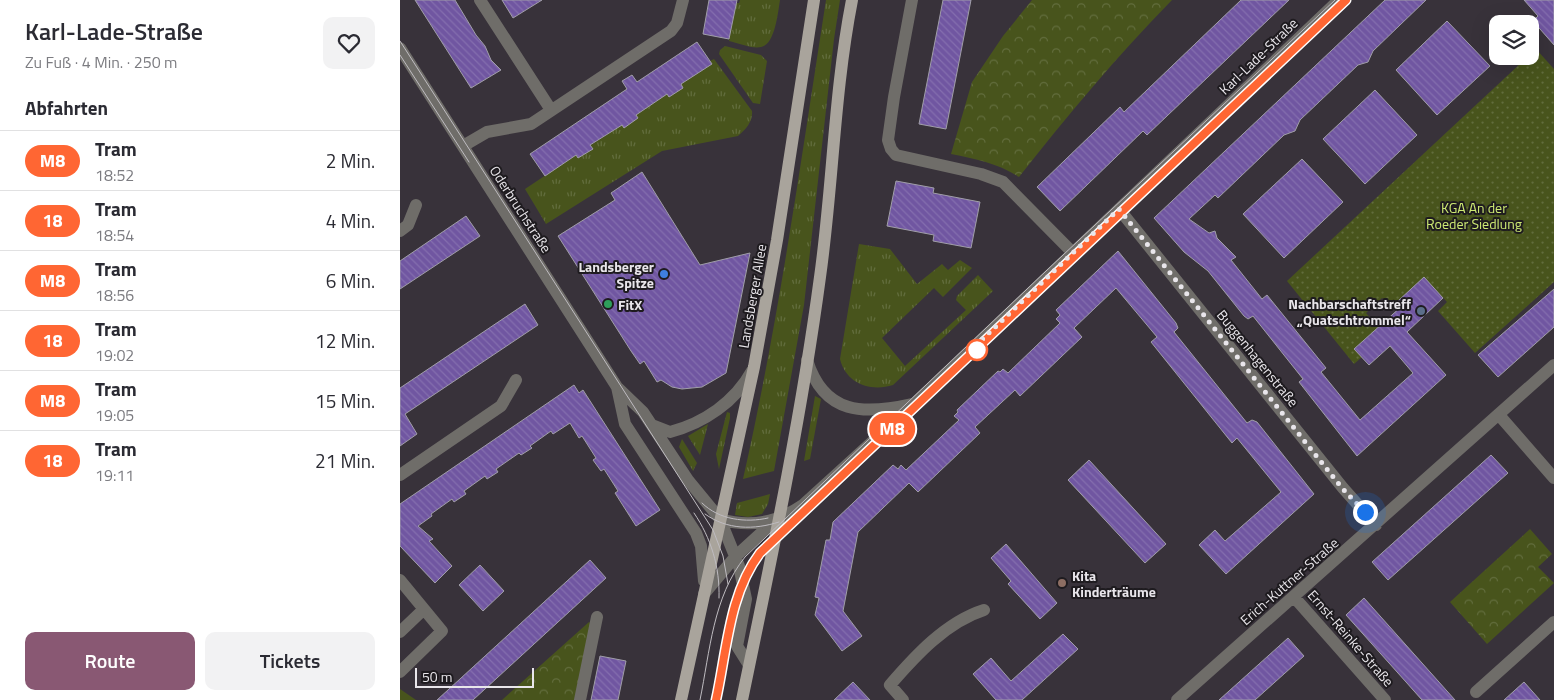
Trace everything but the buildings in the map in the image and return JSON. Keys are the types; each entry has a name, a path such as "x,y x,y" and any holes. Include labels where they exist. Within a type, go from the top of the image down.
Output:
{"main road":[{"name":"Landsberger Allee","path":"681,700 754,367 777,240 814,0"},
{"path":"742,700 779,518 807,360 820,276 842,52 852,0"}],"street":[{"path":"480,0 551,110"},
{"path":"463,146 487,132 531,124 671,31 677,22 683,0"},
{"path":"912,0 894,97 888,140 891,149 896,155 981,174 1002,182 1073,253"},
{"name":"Karl-Lade-Straße","path":"779,518 803,505 915,404 1339,0"},
{"name":"Oderbruchstraße","path":"400,48 617,387 643,412 688,480 720,519 735,556 746,600 737,646 749,665"},
{"path":"400,230 408,225 416,205"},
{"name":"Buggenhagenstraße","path":"1119,209 1342,488 1376,525"},
{"path":"807,360 813,380 826,395 847,407 877,412 915,404"},
{"name":"Erich-Kuttner-Straße","path":"1177,700 1554,365"},
{"path":"652,425 670,432 692,425 726,404 744,385 754,367"},
{"path":"400,476 501,406 516,380"},
{"name":"Oderbruchstraße","path":"617,387 626,424 696,533 701,546 704,565 704,594"},
{"path":"1499,415 1554,478"},
{"path":"720,519 752,524 779,518"},
{"name":"Landsberger Allee","path":"704,594 735,556 760,532 779,518"},
{"path":"400,672 442,632 401,582"},
{"name":"Ernst-Reinke-Straße","path":"1294,597 1385,700"},
{"path":"400,632 423,610"},
{"path":"903,700 890,685 900,673 951,625 984,610"},
{"path":"580,700 597,617"},
{"path":"1476,692 1554,622"}],"green space":[{"path":"740,0 780,0 773,34 766,45 753,47 729,41 736,3 739,3"},
{"path":"826,0 840,0 804,305 774,471 743,479 768,360"},
{"path":"1032,0 1172,0 1093,87 1019,177 994,165 951,154 972,82 1003,36"},
{"path":"725,46 761,55 767,61 760,104 753,103 719,54 720,50"},
{"name":"KGA An der Roeder Siedlung","path":"1539,52 1554,69 1554,282 1475,353 1438,311 1447,302 1424,277 1393,305 1382,298 1366,313 1378,327 1354,349 1362,357 1354,364 1287,281 1519,65 1539,65"},
{"path":"714,59 752,111 750,122 744,131 738,136 662,151 546,224 525,189 576,155 578,158 592,149 591,145 622,125 624,127 638,118 636,115 667,94 669,97 683,88 681,84 712,64 710,61"},
{"path":"859,244 890,249 917,284 942,264 948,270 960,260 972,268 943,297 934,288 882,338 905,366 966,310 956,300 957,296 978,275 993,291 893,385 885,387 868,386 854,380 843,368 840,359"},
{"path":"815,396 821,399 810,459 804,461"},
{"path":"727,412 730,413 730,418 719,469 716,454"},
{"path":"708,424 700,455 688,436"},
{"path":"682,439 697,463 693,471 679,447"},
{"path":"770,494 768,504 762,514 748,517 735,515 737,503"},
{"path":"1530,529 1552,554 1538,567 1554,583 1487,644 1450,602"},
{"path":"589,622 593,625 577,700 502,700"},
{"path":"400,689 416,700 400,700"}],"tram line":[{"path":"700,700 719,607 734,573 745,557 1335,0"},
{"path":"1331,15 1346,0"},
{"name":"M8","path":"716,700 737,597 746,574 760,553 1346,0"},
{"path":"815,499 917,406 1318,27"},
{"path":"400,41 713,530 723,556 728,584"},
{"path":"400,55 469,162"},
{"path":"702,503 716,513 733,519 751,520 768,518"},
{"path":"694,513 705,532 713,553 718,575 719,598"},
{"path":"705,514 731,526 750,527 779,522"},
{"path":"716,700 728,635 739,594 759,556 774,539"}],"place":[{"name":"Landsberger Spitze","path":"664,274"},
{"name":"FitX","path":"608,304"},
{"name":"Nachbarschaftstreff „Quatschtrommel“","path":"1421,311"},
{"name":"Kita Kinderträume","path":"1062,583"}],"route":[{"path":"977,350 969,352 1119,209 1342,488 1365,512"}]}
